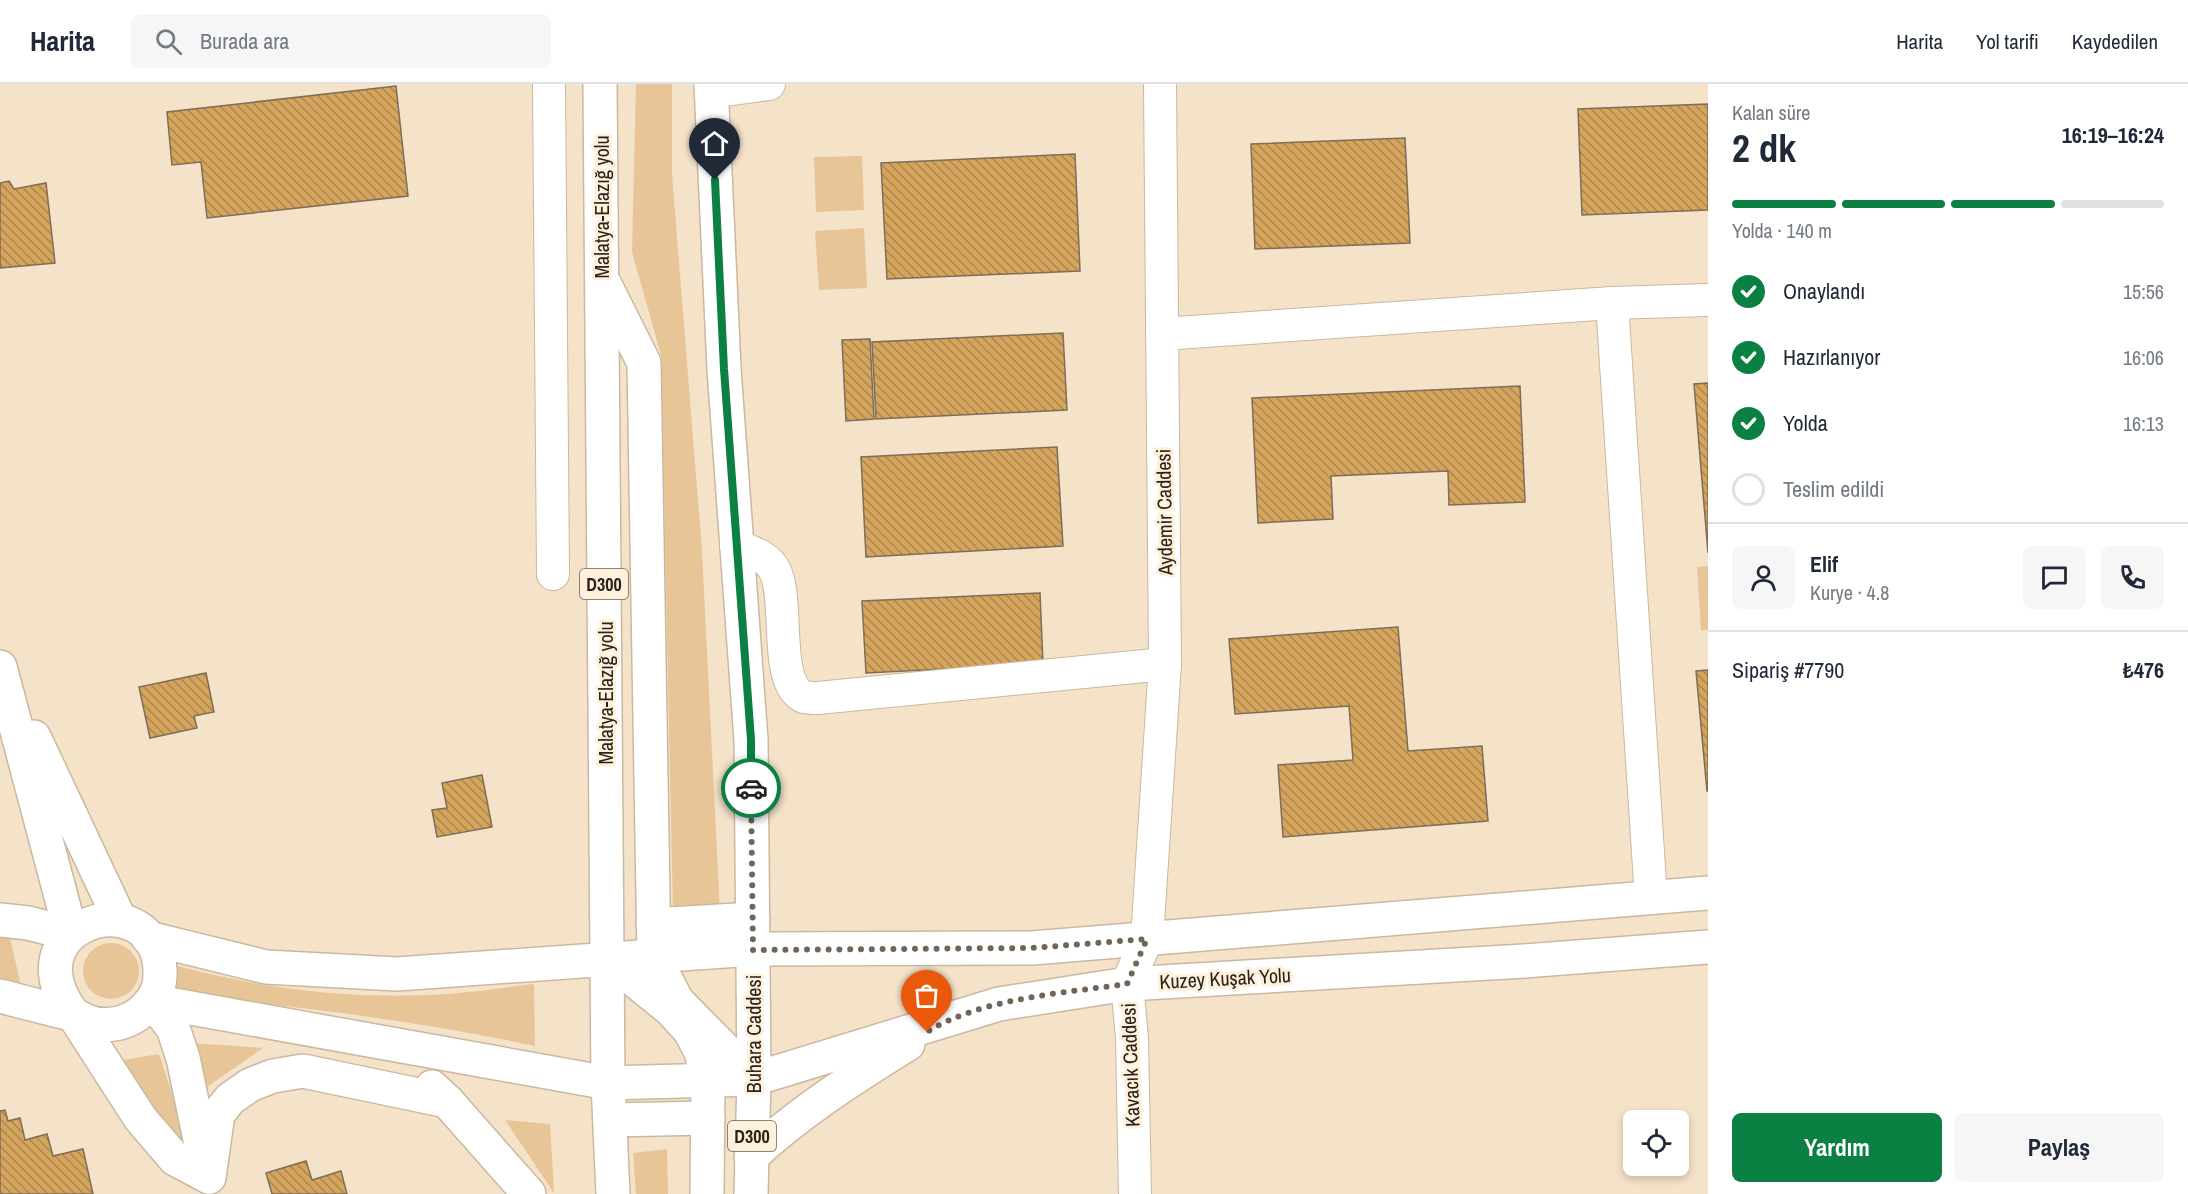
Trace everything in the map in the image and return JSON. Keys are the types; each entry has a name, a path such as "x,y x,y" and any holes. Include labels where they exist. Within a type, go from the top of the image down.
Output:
{"main road":[{"name":"Malatya-Elazığ yolu","path":"600,84 608,1083 613,1194"},
{"name":"Buhara Caddesi","path":"711,88 724,369 751,740 754,1079 751,1194"},
{"path":"602,278 644,363 653,941 677,1002 754,1079"},
{"path":"0,666 120,920"},
{"path":"0,666 70,934"},
{"path":"148,938 266,967 397,974 608,959 653,941 753,934 1032,948 1708,893"},
{"path":"0,996 73,1014 90,1022 108,1025 128,1021 140,1014 152,1001 161,969 157,952 148,938 136,927 120,920 102,919 85,924 70,934 60,948 55,966 56,983 62,1000 73,1014 140,1118 175,1159 212,1186"},
{"path":"0,920 28,923 70,934"},
{"name":"Kuzey Kuşak Yolu","path":"152,1001 608,1083 754,1079 999,1004 1127,984 1524,961 1708,947"},
{"path":"608,959 671,1010 690,1031 701,1052 708,1080 707,1194"},
{"path":"152,1001 173,1028 183,1058 212,1186"},
{"path":"751,1157 776,1134 825,1099 946,1020"},
{"path":"384,1044 447,1101 529,1194"},
{"path":"212,1186 218,1114 230,1099 250,1085 273,1076 303,1071 447,1101"},
{"path":"610,1120 708,1119"}],"street":[{"path":"549,84 553,574"},
{"path":"711,88 769,84"},
{"name":"Aydemir Caddesi","path":"1147,939 1166,663 1160,84"},
{"path":"1162,334 1612,303 1708,300"},
{"path":"1612,303 1651,898"},
{"path":"736,546 765,558 774,567 779,586 784,655 789,678 796,690 804,697 818,698 1166,663"},
{"name":"Kavacık Caddesi","path":"1135,1194 1132,1038 1127,984 1147,939"}],"shaded area":[{"path":"636,84 672,84 672,174 702,551 720,913 673,912 661,355 632,252"},
{"path":"862,156 864,210 816,212 814,157"},
{"path":"864,228 867,288 819,290 815,231"},
{"path":"1708,566 1708,630 1701,630 1697,567"},
{"path":"0,933 9,933 21,986 0,981"},
{"path":"106,943 116,943 131,951 137,960 139,971 137,982 131,991 116,999 106,999 95,994 88,987 83,976 83,966 88,955 95,948"},
{"path":"156,960 257,984 326,993 395,996 442,994 534,984 535,1046 443,1028 351,1014 166,994"},
{"path":"192,1043 263,1048 204,1089"},
{"path":"159,1054 188,1143 180,1146 123,1060"},
{"path":"505,1120 550,1124 554,1193"},
{"path":"667,1149 668,1194 636,1194 633,1153"}],"building":[{"path":"396,86 408,196 207,218 201,162 172,165 167,112"},
{"path":"1708,104 1708,210 1582,215 1578,109"},
{"path":"1405,138 1410,243 1255,249 1251,144"},
{"path":"1075,154 1080,271 887,279 881,163"},
{"path":"9,181 14,189 46,183 55,263 0,268 0,183"},
{"path":"1063,333 1067,410 876,419 872,342"},
{"path":"870,339 874,419 846,421 842,340"},
{"path":"1708,383 1708,553 1694,384"},
{"path":"1520,386 1525,502 1449,505 1448,471 1331,476 1333,519 1258,523 1252,398"},
{"path":"1057,447 1063,546 866,557 861,457"},
{"path":"1040,593 1043,664 866,673 862,601"},
{"path":"1398,627 1408,751 1482,746 1488,821 1283,837 1278,765 1353,760 1349,706 1235,714 1229,639"},
{"path":"1708,670 1708,791 1707,791 1696,671"},
{"path":"206,673 214,712 194,716 197,728 150,738 139,687"},
{"path":"482,775 492,827 437,837 432,810 447,808 442,783"},
{"path":"5,1110 8,1121 20,1118 25,1140 47,1134 53,1156 83,1149 93,1194 0,1194 0,1111"},
{"path":"306,1161 312,1180 341,1171 347,1194 272,1194 266,1173"}],"way so far":[{"path":"751,788 753,950 1032,948 1147,939 1127,984 999,1004 946,1020 927,1032"}],"route":[{"path":"715,180 724,369 751,740 751,788"}]}
